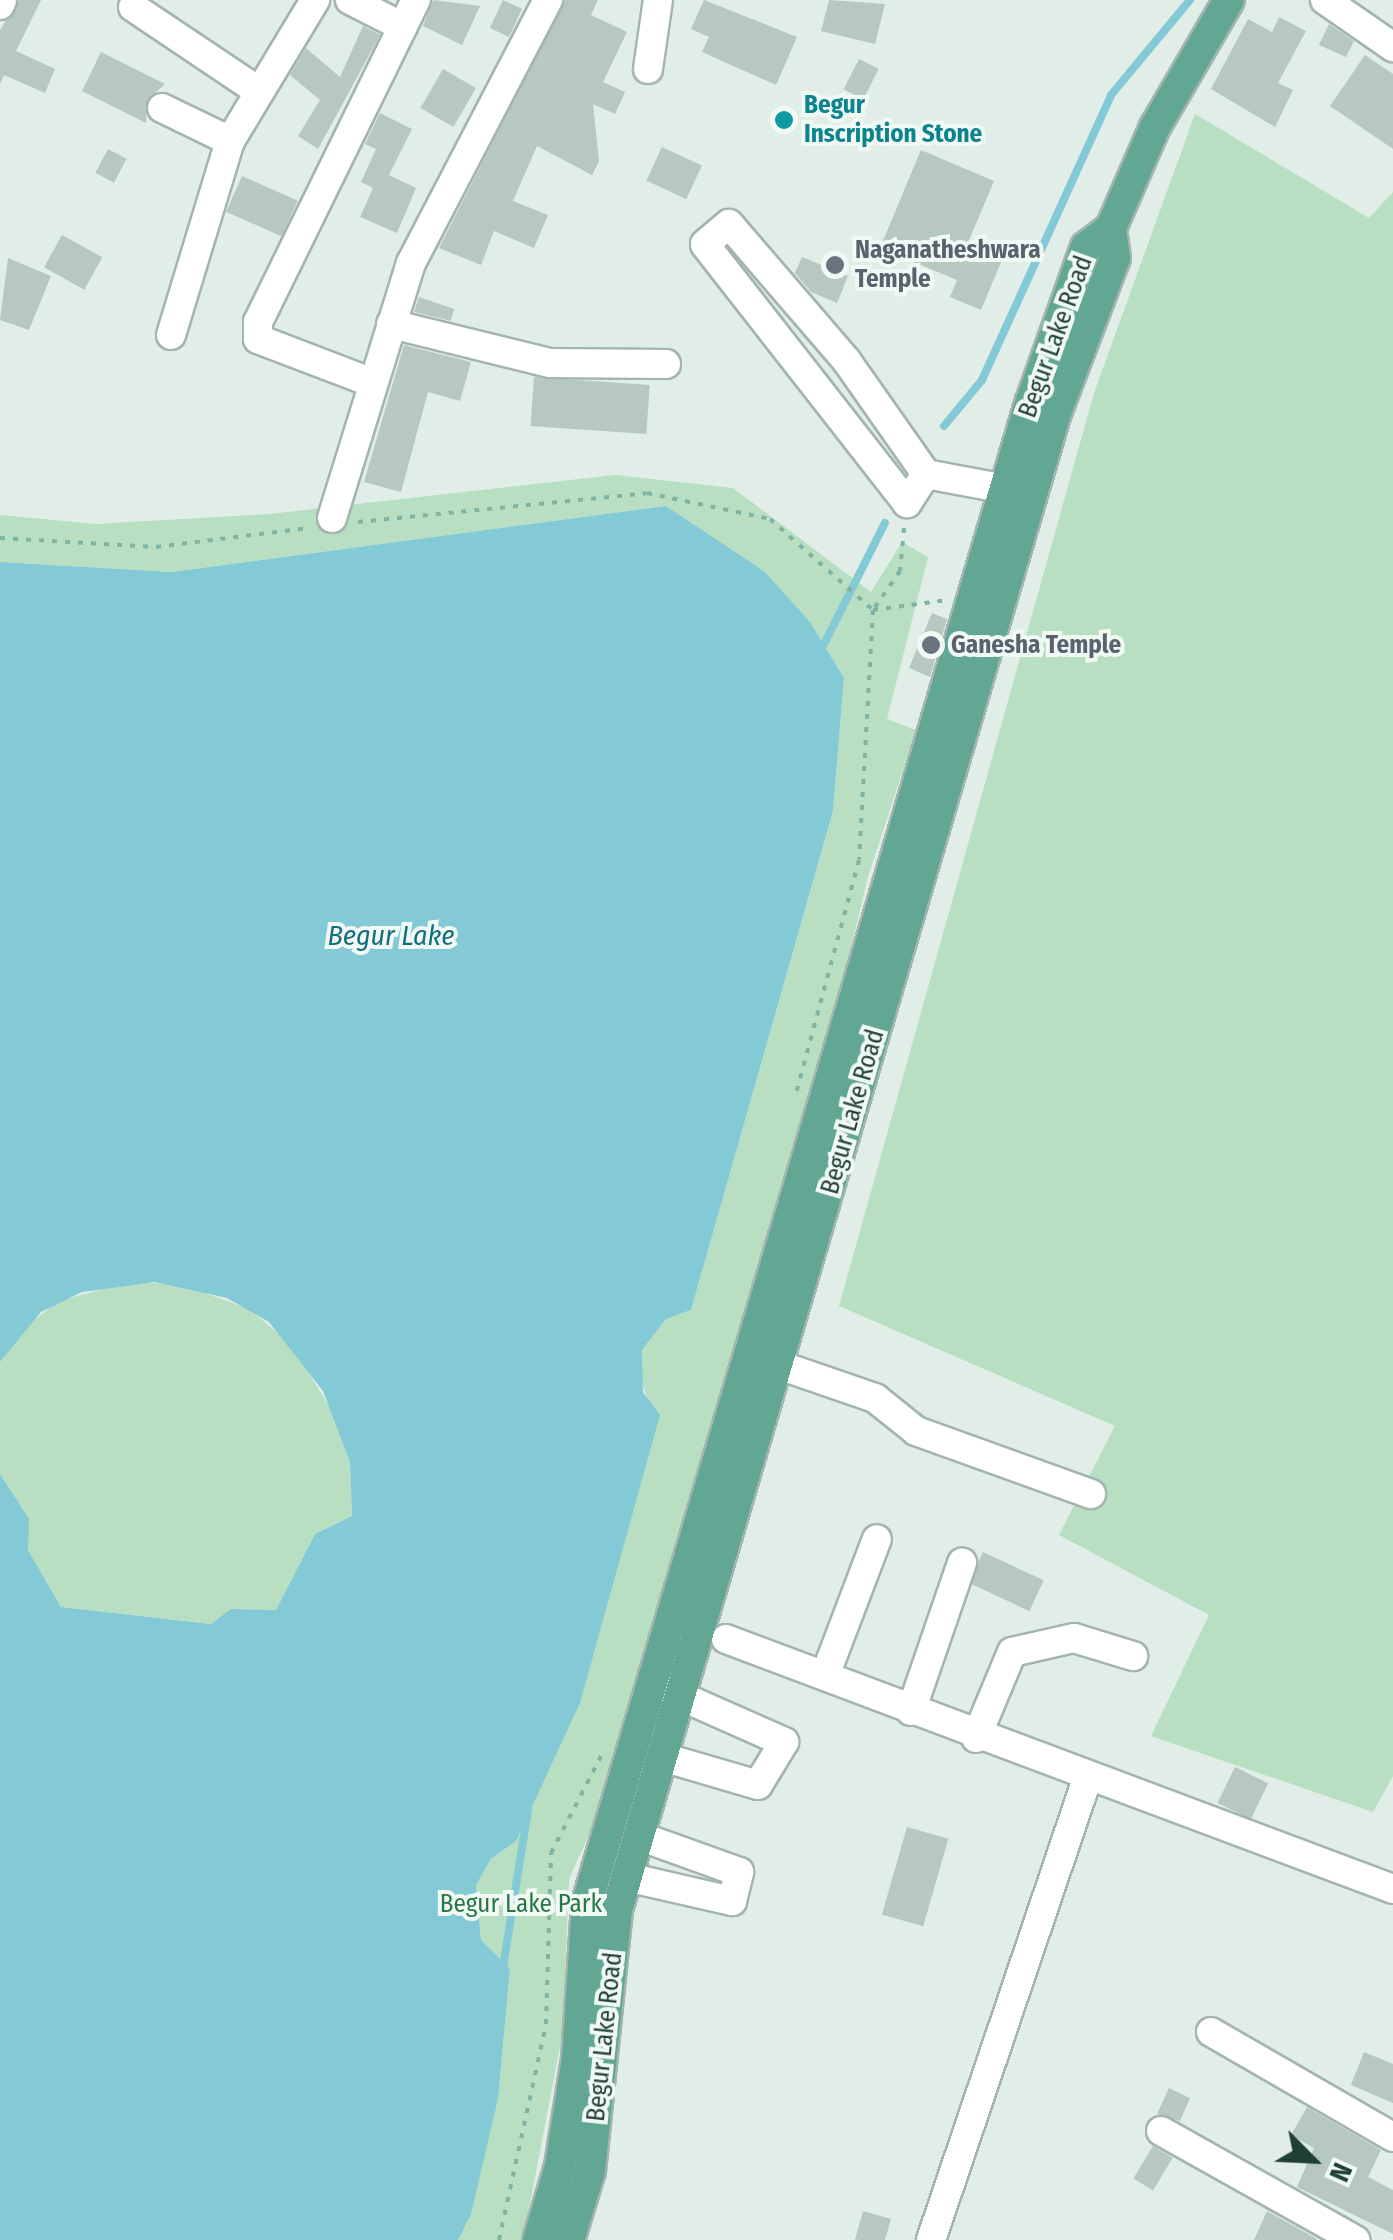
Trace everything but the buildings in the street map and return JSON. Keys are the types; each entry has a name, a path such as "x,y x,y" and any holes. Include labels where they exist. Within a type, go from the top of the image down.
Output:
{"main road":[{"path":"1112,228 1155,128 1229,0"},
{"name":"Begur Lake Road","path":"538,2240 560,2166 577,2060 587,1904 668,1690 778,1365 881,967 976,596 1001,562 1006,489 1086,248 1112,228 1116,258 1001,562 881,967 668,1690 662,1756 627,1877 590,2171 570,2240"}],"street":[{"path":"171,336 230,140 255,90 314,0"},
{"path":"350,0 403,27"},
{"path":"373,383 258,339 258,322 416,0"},
{"path":"335,522 373,383 423,237 548,0"},
{"path":"648,68 658,0"},
{"path":"1325,0 1393,47"},
{"path":"133,6 255,90"},
{"path":"162,108 230,140"},
{"path":"926,474 907,503 704,238 735,226 926,474 1006,489"},
{"path":"392,324 550,363 666,364"},
{"path":"778,1365 875,1398 916,1431 1091,1494"},
{"path":"826,1673 877,1539"},
{"path":"911,1710 962,1563"},
{"path":"976,1738 1012,1652 1074,1638 1133,1656"},
{"path":"726,1639 826,1673 976,1738 1393,1889"},
{"path":"662,1756 758,1785 784,1742 668,1690"},
{"path":"931,2240 1087,1778"},
{"path":"627,1877 732,1901 739,1872 639,1836"},
{"path":"1211,2032 1393,2137"},
{"path":"1161,2131 1355,2240"}],"path":[{"path":"0,538 156,547 335,522 647,492 770,519 873,610 976,596"},
{"path":"794,1102 859,860 873,610 900,571 907,503"}],"green space":[{"path":"1195,114 1369,218 1393,192 1393,1776 1373,1812 1151,1736 1209,1615 1059,1535 1115,1426 839,1306 1094,393"},
{"name":"Begur Lake Park","path":"615,475 733,488 871,592 902,542 928,557 887,719 916,730 868,877 808,1127 609,1790 569,1879 563,2031 523,2240 458,2240 498,2099 510,1970 481,1940 476,1885 491,1859 516,1841 650,1404 640,1379 642,1350 666,1319 691,1310 833,811 844,678 764,571 666,506 171,572 0,562 0,515 96,524 269,514"},
{"path":"130,1282 180,1284 249,1309 290,1343 334,1414 350,1462 352,1516 315,1534 276,1610 232,1609 212,1624 61,1607 28,1550 28,1518 0,1474 0,1362 25,1327 59,1301"}],"water":[{"name":"Begur Lake","path":"666,506 764,571 809,621 844,678 833,811 691,1310 666,1319 642,1350 643,1392 660,1415 580,1703 516,1841 491,1859 476,1885 481,1940 510,1969 498,2099 471,2214 458,2240 0,2240 0,1474 29,1519 28,1550 61,1607 211,1624 231,1609 276,1610 315,1534 352,1516 350,1462 323,1391 269,1322 227,1298 155,1282 82,1292 41,1312 0,1362 0,562 171,572"}],"waterway":[{"path":"944,426 982,380 1111,95 1190,0"},
{"path":"822,648 885,523"},
{"path":"502,1974 528,1810"}],"place":[{"name":"Begur Inscription Stone","path":"784,120"},
{"name":"Naganatheshwara Temple","path":"835,265"},
{"name":"Ganesha Temple","path":"931,645"}]}
